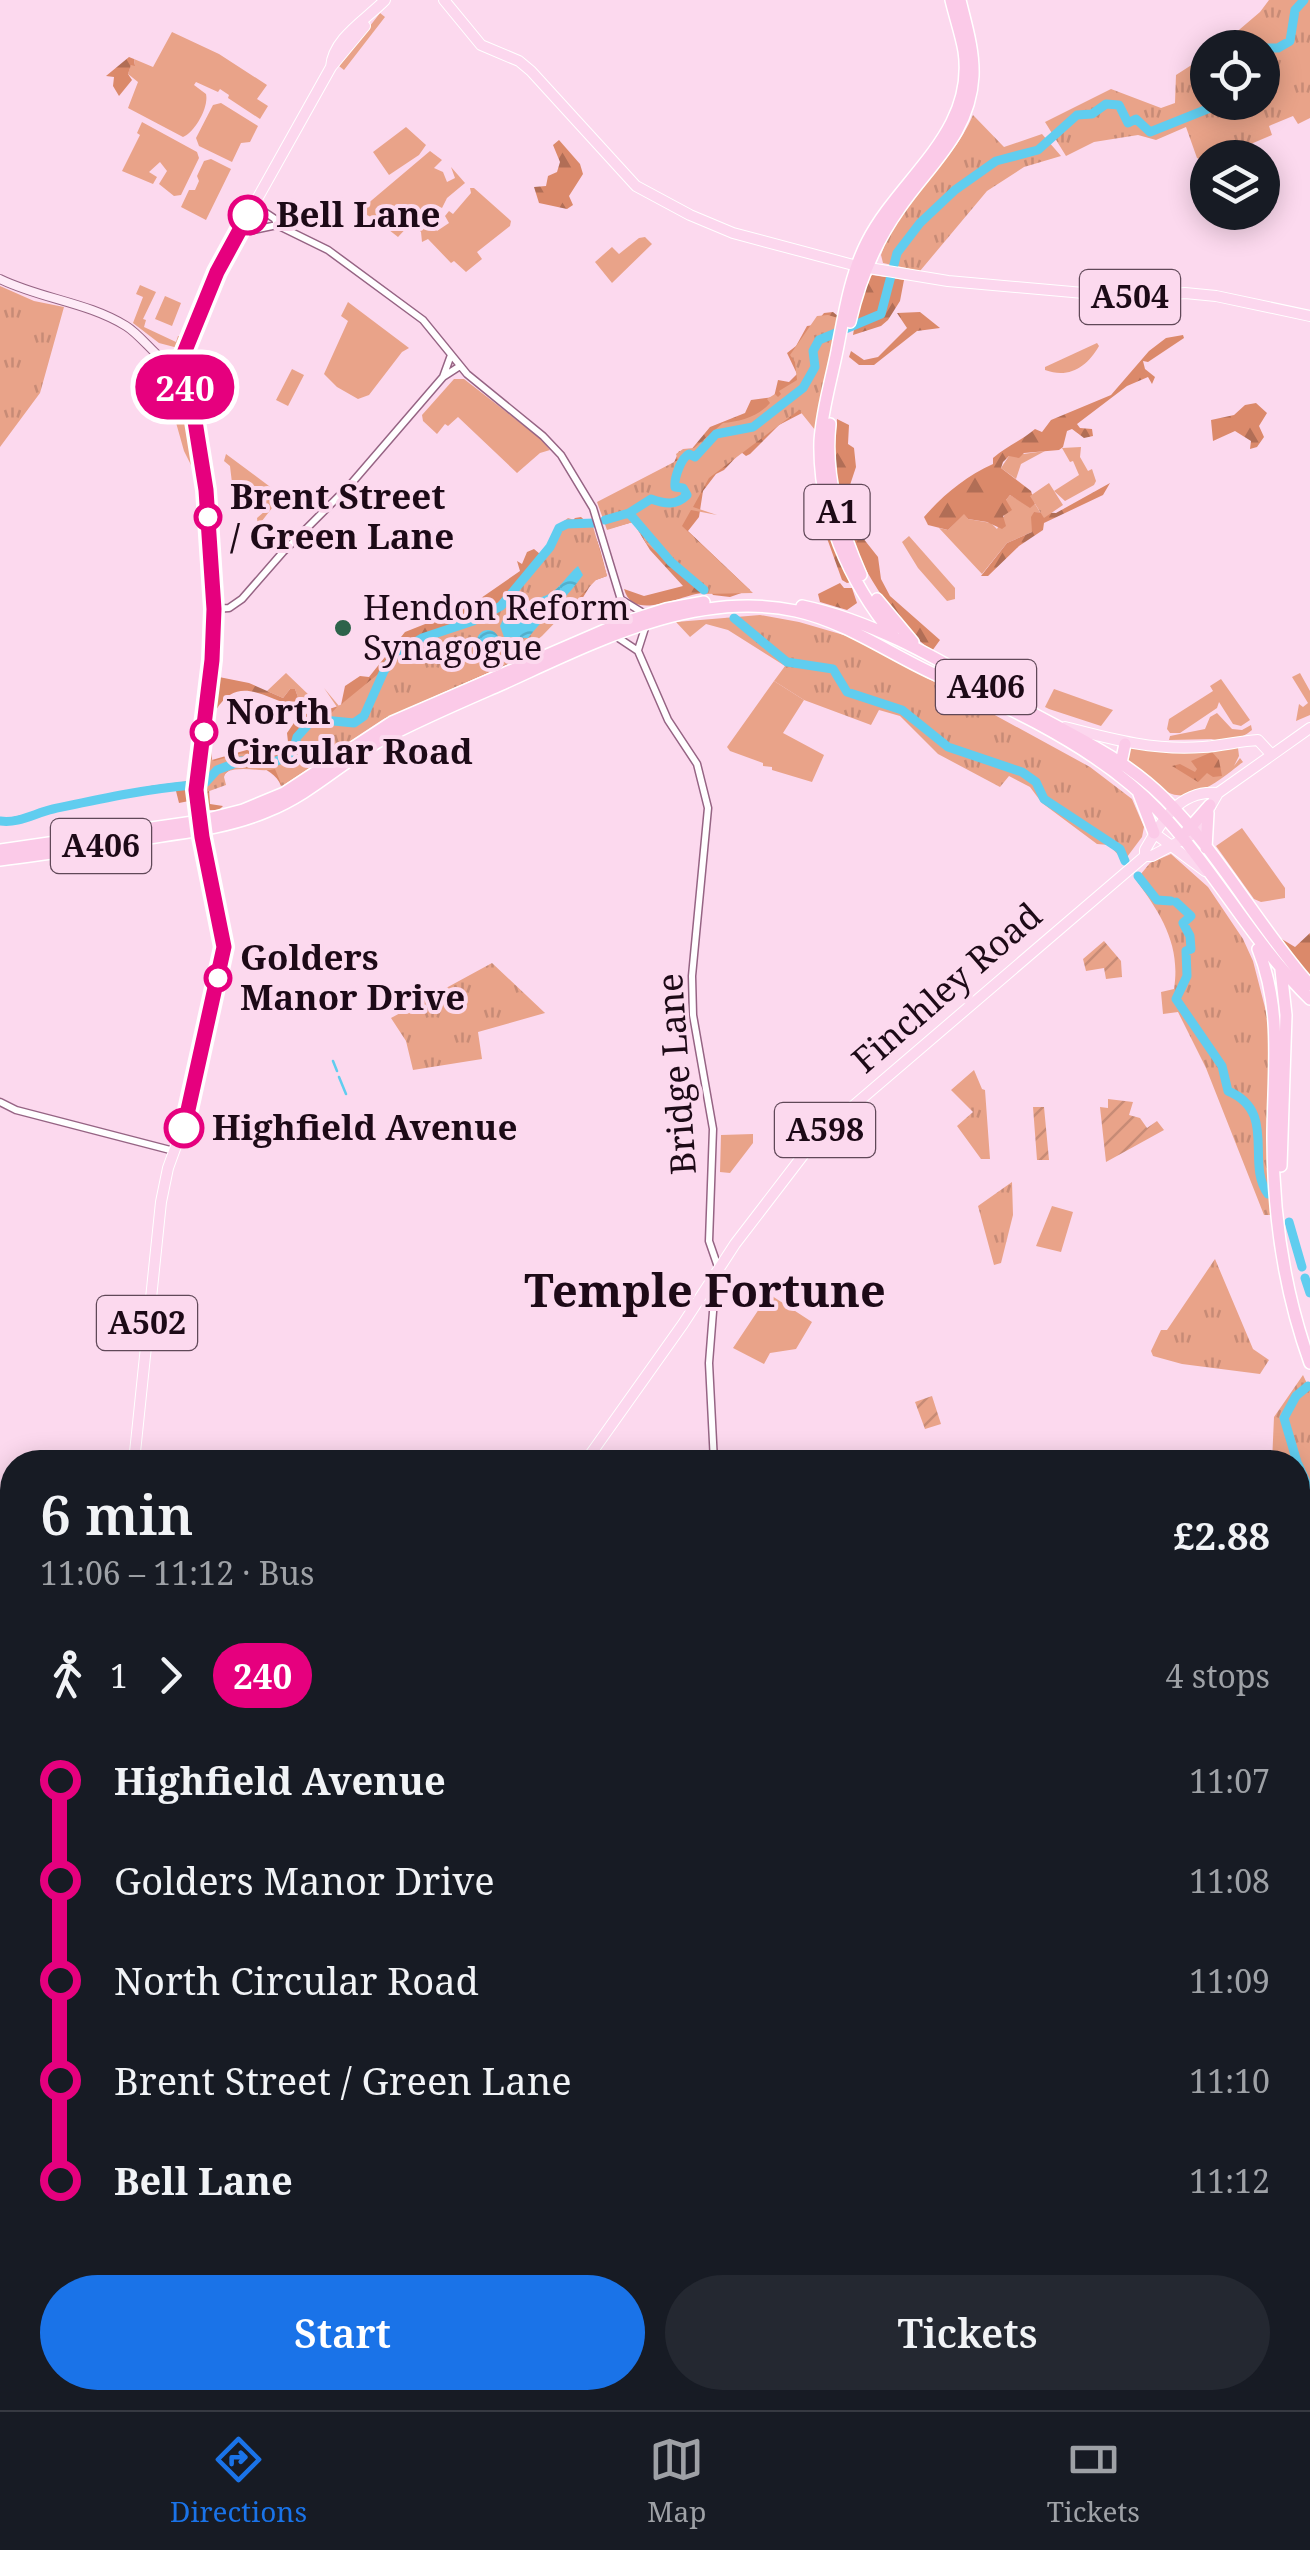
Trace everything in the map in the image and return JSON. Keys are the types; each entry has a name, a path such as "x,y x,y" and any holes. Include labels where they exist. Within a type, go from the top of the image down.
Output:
{"highway":[{"name":"A1","path":"951,0 965,62 956,114 942,142 883,214 847,318 820,442 824,482 842,550 871,604 912,654 958,683"},
{"name":"A1","path":"862,267 898,209 952,143 967,110 972,56 960,0"},
{"name":"A1","path":"839,356 828,444 839,520 861,576 884,610 919,649"},
{"name":"A406","path":"0,860 200,825 281,794 392,722 618,630 694,603 760,600 825,611 919,649 1120,763 1168,812 1176,830 1194,834"},
{"path":"844,618 862,618 871,604"},
{"name":"A406","path":"645,620 726,607 796,611 844,626 1096,758 1194,834 1217,882 1250,932 1310,1001"},
{"path":"1120,763 1125,744"},
{"path":"1137,790 1152,827"},
{"path":"1209,809 1202,810 1194,834 1310,985"},
{"name":"A406","path":"0,850 200,825"},
{"path":"1238,892 1272,947 1281,970 1286,1016 1278,1129"},
{"path":"1250,932 1267,975 1276,1025 1277,1227 1289,1291 1310,1363"},
{"path":"1286,1016 1296,1003 1310,1001"}],"main road":[{"path":"0,279 40,296 90,308 127,326 173,368 181,369 209,289 238,233 331,67 385,0"},
{"name":"A504","path":"444,0 481,44 527,68 636,186 714,226 862,267 906,275 1140,298 1185,292 1310,316"},
{"name":"A502","path":"135,1450 158,1220 166,1175 190,1108 224,947 196,790 212,660 214,609 206,490 181,369"},
{"path":"1054,724 1125,744 1203,747 1258,740 1271,754"},
{"path":"1209,809 1218,793 1310,728"},
{"path":"1168,812 1208,792 1218,793"},
{"name":"Finchley Road","path":"1145,856 1152,827 1168,812"},
{"name":"A406","path":"1152,827 1217,882"},
{"name":"Finchley Road","path":"593,1450 777,1185 817,1136 1145,856 1194,834"}],"street":[{"path":"254,205 277,225"},
{"path":"238,233 277,225 328,250 423,320 460,366 543,436 561,455 593,508 622,600 618,630 638,651"},
{"path":"443,377 450,355"},
{"path":"214,609 229,608 242,599 350,485 443,377 460,366"},
{"path":"622,600 645,620 638,651"},
{"name":"Bridge Lane","path":"638,651 668,720 697,764 708,808 692,976 694,1015 713,1129 710,1247 719,1268"},
{"path":"0,1102 16,1110 174,1151"},
{"path":"705,1290 714,1299 710,1363 714,1450"}],"green space":[{"path":"1269,0 1310,0 1310,118 1298,124 1293,116 1269,126 1272,135 1260,140 1191,140 1186,127 1156,140 1138,135 1094,142 1066,156 1045,122 1111,89 1161,108 1175,103 1176,75 1190,66 1190,120 1280,120 1280,30 1239,30"},
{"path":"380,13 385,17 344,70 339,66"},
{"path":"172,32 219,54 267,85 257,99 268,106 260,119 220,89 218,92 196,82 194,85 206,94 205,106 196,125 183,137 128,108 138,82 128,74 131,64 135,65 134,59 153,67"},
{"path":"129,57 134,59 135,66 131,65 128,74 132,80 119,96 113,86 114,77 106,76"},
{"path":"221,103 258,126 250,142 241,143 232,162 199,146 196,138 213,105"},
{"path":"973,115 1004,147 1042,134 1061,156 1024,167 987,191 920,271 883,263 881,255 889,235 952,151"},
{"path":"142,122 197,152 199,158 181,195 174,196 159,184 167,171 160,162 149,172 157,177 153,184 122,171 140,135 137,133"},
{"path":"406,127 426,145 419,155 389,175 373,152"},
{"path":"559,140 580,164 583,174 569,196 573,205 567,209 539,203 534,187 546,186 548,176 557,172 560,162 553,145"},
{"path":"430,151 442,160 434,168 443,172 447,182 455,178 451,167 465,183 447,198 442,208 438,206 426,215 437,231 449,223 445,216 449,211 453,214 471,193 470,188 511,221 510,226 477,252 482,259 466,272 454,261 451,263 428,239 422,242 421,232 412,222 398,237 359,211"},
{"path":"211,159 231,169 206,220 181,207 189,190 195,190 204,161"},
{"path":"645,237 652,244 612,283 595,262 612,247 619,254"},
{"path":"872,275 904,280 900,301 881,326 853,335 861,296"},
{"path":"140,285 156,292 143,319 144,327 176,342 194,308 178,348 159,343 133,323 143,297 136,294"},
{"path":"0,286 34,301 64,307 40,393 0,447"},
{"path":"165,296 181,303 172,326 155,319"},
{"path":"348,302 409,348 369,395 358,399 324,374 348,321 341,316"},
{"path":"833,312 839,317 819,424 815,428 802,413 779,425 750,454 741,452 703,491 699,517 688,531 750,590 730,597 713,595 653,512 690,581 702,593 646,606 629,599 624,589 644,596 683,586 650,550 633,522 608,529 659,473 673,465 679,451 690,451 710,427 745,413 751,400 774,397 778,380 789,382 797,374 787,353 796,346 807,326 814,325 824,313"},
{"path":"920,312 940,328 917,331 874,365 859,365 849,357 851,351 864,360 878,357 907,328 897,313"},
{"path":"817,316 838,318 815,430 799,410 709,478 693,507 717,515 691,510 682,526 753,593 704,594 646,543 633,522 607,530 597,502 678,460 676,454 694,448 723,423 749,418 766,408 770,403 767,399 775,394 778,397 779,391 797,380 790,355"},
{"path":"1183,335 1148,362 1143,361 1145,369 1155,377 1152,384 1148,377 1127,386 1077,424 1092,429 1093,436 1084,438 1072,429 1067,431 1059,450 1024,453 1019,458 1009,456 1003,462 1001,468 1031,491 1035,504 1030,508 1010,495 1006,500 1012,510 1003,516 1006,526 1002,529 968,519 964,514 948,530 928,525 924,517 931,509 964,480 993,464 998,454 1035,429 1042,432 1051,420 1111,395 1149,351 1166,338"},
{"path":"1097,343 1094,353 1076,369 1062,373 1045,370 1045,367"},
{"path":"292,369 304,375 288,406 276,400"},
{"path":"177,379 182,404 188,411 198,471 195,473 184,451 164,380"},
{"path":"454,379 464,379 550,450 540,453 517,473 458,417 437,434 422,415"},
{"path":"1256,403 1267,413 1259,426 1264,437 1257,447 1250,449 1251,441 1235,431 1213,441 1211,420 1234,415 1245,405"},
{"path":"837,419 849,425 848,444 854,448 856,467 850,485 859,533 878,557 881,579 890,596 940,640 932,651 894,613 848,531 833,475"},
{"path":"1081,447 1080,457 1088,471 1092,469 1096,481 1065,501 1054,491 1079,475 1062,448"},
{"path":"1045,451 1021,464 1016,479 1001,468 1009,456"},
{"path":"226,454 277,492 279,499 258,526 257,518 265,511 262,491 250,491 248,481 232,483 230,466 224,461"},
{"path":"1049,483 1063,505 1044,518 1030,496"},
{"path":"1110,483 1103,495 1044,523 1043,530 1019,546 988,576 981,576 1007,543 1032,532 1034,512 1056,513"},
{"path":"819,487 851,582 842,580 819,516 814,494"},
{"path":"1010,495 1030,507 1035,504 1040,512 1034,512 1032,532 1007,543 982,574 939,528 948,530 964,513 968,519 991,523 997,529"},
{"path":"581,517 595,536 607,576 593,581 582,599 536,633 542,649 378,721 281,786 272,773 256,766 232,769 215,788 209,789 210,804 223,806 219,810 205,810 208,752 211,751 212,760 250,749 259,756 289,751 287,733 298,717 295,706 242,691 224,699 216,710 214,676 249,683 283,698 295,689 303,711 309,716 341,705 345,686 360,676 369,677 405,632 468,607 520,571 517,561 522,564 527,552 534,549 540,554 575,518"},
{"path":"568,518 581,522 591,519 607,576 596,580 542,636 507,664 385,718 282,786 275,769 239,769 226,772 226,785 204,793 206,755 214,761 239,754 276,757 291,753 306,724 325,720 337,707 324,688 339,706 383,670 400,649 492,609 547,548 559,525"},
{"path":"909,536 955,588 955,599 947,601 918,568 902,542"},
{"path":"840,583 844,588 852,588 857,603 847,610 820,602 818,594"},
{"path":"760,615 854,638 1090,767 1132,799 1144,827 1142,837 1124,861 1109,845 1097,844 1042,803 1030,787 1009,776 1000,787 938,754 900,716 879,710 871,725 804,700 774,681 785,666 728,630 706,624 690,637 676,622"},
{"path":"286,673 311,697 299,700 295,689 283,698 267,691"},
{"path":"1300,673 1310,691 1310,715 1296,721 1299,704 1303,707 1308,703 1292,677"},
{"path":"1221,679 1250,720 1241,726 1233,724 1219,702 1217,708 1180,733 1170,733 1169,719 1213,691 1210,686"},
{"path":"774,681 804,700 783,733 824,755 812,782 772,770 727,747"},
{"path":"1054,689 1113,710 1101,726 1049,709 1045,707"},
{"path":"1217,713 1232,729 1242,730 1251,725 1252,730 1225,741 1169,740 1170,736 1205,729 1210,717"},
{"path":"198,722 203,725 194,800 179,803 176,791 151,790 0,825 0,820 189,781"},
{"path":"1234,746 1239,756 1234,766 1240,758 1243,762 1210,786 1191,794 1172,794 1160,788 1127,760 1127,749 1131,747"},
{"path":"1212,752 1219,760 1222,776 1207,773 1198,782 1172,766 1180,764 1195,772 1191,761"},
{"path":"1242,828 1285,888 1285,898 1261,902 1254,899 1216,846"},
{"path":"1171,854 1208,887 1253,961 1270,1027 1270,1215 1264,1215 1206,1068 1178,1012 1163,1014 1161,992 1174,989 1175,958 1161,918 1136,880 1150,863"},
{"path":"1310,933 1310,977 1280,938 1295,947"},
{"path":"1104,941 1121,961 1122,977 1106,979 1104,968 1086,971 1083,959"},
{"path":"492,963 545,1013 478,1032 482,1059 413,1070 406,1041 391,1018"},
{"path":"974,1070 985,1090 990,1159 981,1159 957,1126 973,1112 951,1090"},
{"path":"1108,1099 1133,1102 1129,1115 1140,1118 1147,1128 1157,1121 1164,1130 1106,1162 1100,1107 1108,1108"},
{"path":"1033,1107 1044,1107 1049,1160 1037,1160"},
{"path":"753,1134 753,1143 730,1173 720,1172 721,1135"},
{"path":"1012,1182 1013,1215 1001,1263 994,1265 978,1206"},
{"path":"1052,1206 1073,1212 1061,1252 1036,1246"},
{"path":"1215,1259 1253,1349 1269,1360 1260,1374 1182,1364 1153,1356 1151,1351 1161,1330 1167,1330"},
{"path":"769,1294 812,1322 796,1349 770,1353 764,1364 733,1348"},
{"path":"1303,1375 1310,1390 1310,1450 1273,1450 1274,1417"},
{"path":"932,1396 941,1424 925,1429 915,1402"}],"water":[{"path":"578,566 583,575 528,638 504,637 500,626 509,611 551,593"},
{"path":"488,630 496,633 496,649 488,652 480,649 477,641 480,633"}],"waterway":[{"path":"1280,47 1290,41 1295,10 1304,0"},
{"path":"605,520 629,513 651,499 670,503 687,495 683,488 675,487 686,456 695,457 716,434 753,427 803,388 815,367 813,351 819,340 881,314 897,253 920,223 955,190 996,161 1038,150 1077,115 1092,114 1106,104 1119,105 1128,123 1136,119 1150,132 1190,116"},
{"path":"629,513 671,562 704,590"},
{"path":"205,783 217,770 241,761 274,762 292,755 297,737 313,719 354,723 364,716 395,654 422,638 473,621 501,606 550,547 559,528 594,523"},
{"path":"734,618 787,662 833,669 847,692 902,710 948,747 1022,772 1036,782 1044,799 1120,849 1125,861"},
{"path":"464,645 476,641"},
{"path":"412,645 432,655 438,653"},
{"path":"0,821 20,820 123,795 193,785"},
{"path":"1138,876 1157,900 1171,901"},
{"path":"1176,902 1191,916 1183,923 1191,949 1186,951 1187,976 1176,999 1222,1066 1228,1091 1243,1100 1252,1112 1257,1125 1259,1168 1268,1194"},
{"path":"333,1061 337,1071"},
{"path":"339,1077 346,1094"},
{"path":"1289,1222 1302,1267"},
{"path":"1305,1278 1310,1293"},
{"path":"1293,1450 1284,1418 1296,1396 1308,1386"}],"bus line":[{"name":"240","path":"184,1128 224,947 196,790 212,660 214,609 206,490 194,415 181,369 217,272 248,215"}],"place":[{"name":"Bell Lane","path":"248,215"},
{"name":"Brent Street / Green Lane","path":"208,517"},
{"name":"Hendon Reform Synagogue","path":"343,628"},
{"name":"North Circular Road","path":"204,732"},
{"name":"Golders Manor Drive","path":"218,978"},
{"name":"Highfield Avenue","path":"184,1128"}],"district":[{"name":"Temple Fortune","path":"705,1291"}]}
